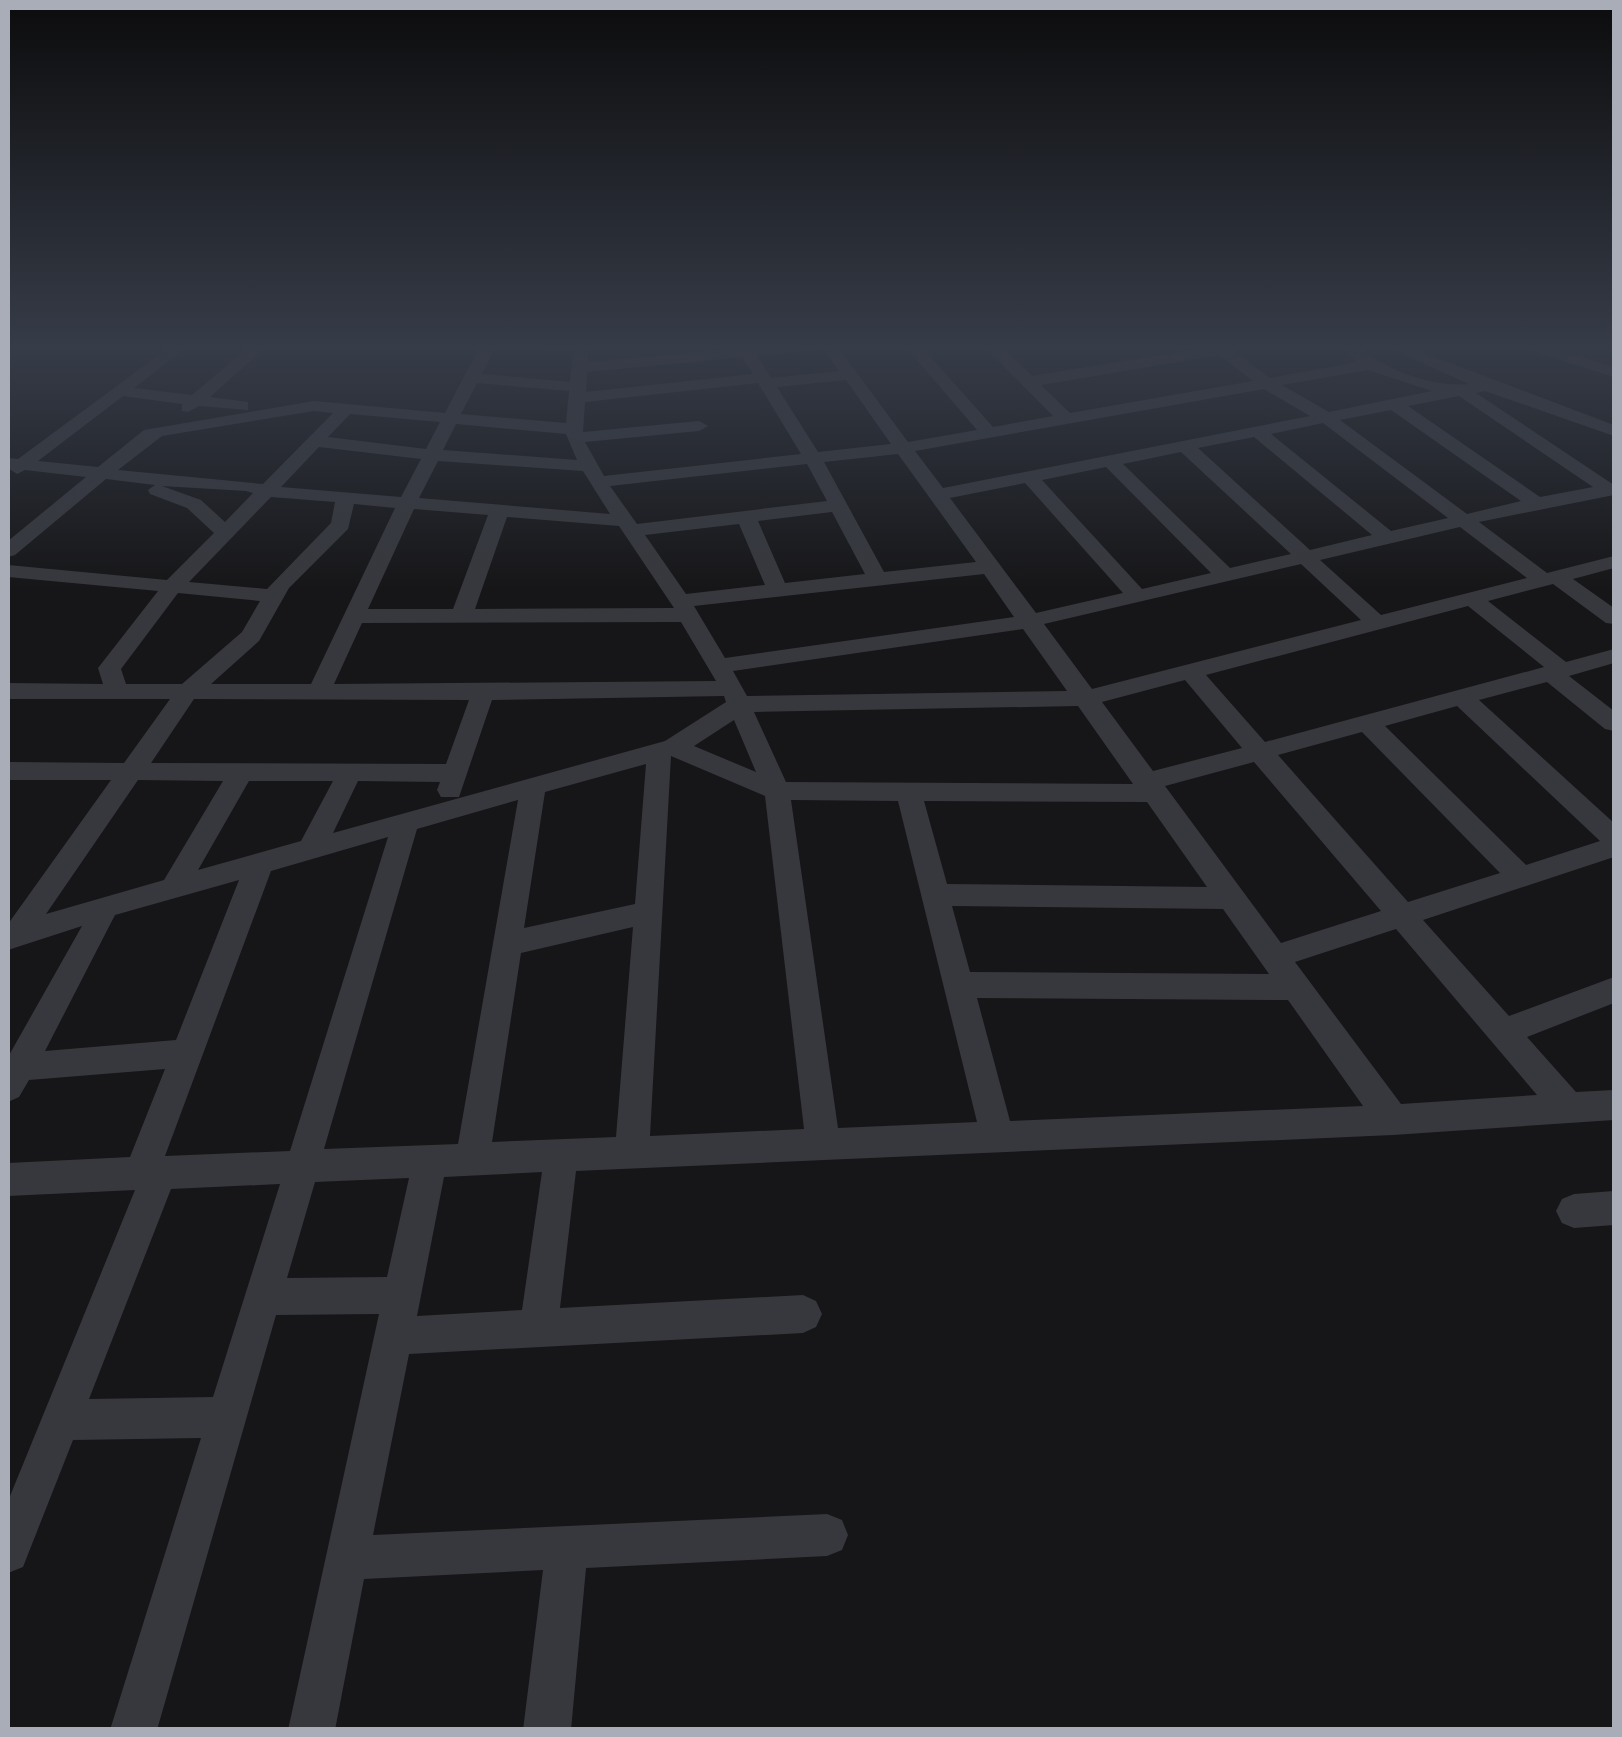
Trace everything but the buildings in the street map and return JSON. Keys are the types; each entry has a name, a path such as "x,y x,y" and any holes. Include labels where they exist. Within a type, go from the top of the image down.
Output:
{"street":[{"path":"12,467 68,427"},
{"path":"160,430 163,427"},
{"path":"8,551 150,434 176,427"},
{"path":"116,691 109,668 172,586 328,427"},
{"path":"319,692 446,427"},
{"path":"528,427 573,433 699,427"},
{"path":"573,427 594,474 684,608 730,686 777,792 823,1144"},
{"path":"700,427 812,458 904,448 1022,427"},
{"path":"315,441 594,474 700,427"},
{"path":"793,427 877,578"},
{"path":"889,427 1393,1120"},
{"path":"984,427 989,433"},
{"path":"1239,427 1390,540"},
{"path":"938,495 1278,427"},
{"path":"1337,427 1466,522 1614,618"},
{"path":"1427,427 1537,503"},
{"path":"1514,427 1612,492"},
{"path":"1570,427 1590,437 1613,436"},
{"path":"1184,446 1377,623"},
{"path":"1110,460 1227,577"},
{"path":"12,467 408,500 628,526 836,506"},
{"path":"1584,470 1614,468"},
{"path":"104,472 194,504 224,533"},
{"path":"1029,477 1137,596"},
{"path":"11,937 105,907 667,750 730,686 1308,559 1537,503 1612,492"},
{"path":"11,937 188,691 251,636 274,596 341,525 346,496"},
{"path":"462,614 500,510"},
{"path":"746,517 776,588"},
{"path":"8,691 484,692 730,686 1086,698 1614,562"},
{"path":"354,616 684,608 776,588 990,566"},
{"path":"8,571 274,596"},
{"path":"1471,598 1614,723"},
{"path":"667,750 777,792 1151,788 1260,751 1614,656"},
{"path":"1190,671 1569,1108"},
{"path":"443,814 484,692"},
{"path":"1461,698 1614,838"},
{"path":"1367,723 1520,877"},
{"path":"632,1152 648,912 667,750"},
{"path":"8,771 456,773"},
{"path":"172,890 241,772"},
{"path":"310,851 350,773"},
{"path":"472,1159 534,788"},
{"path":"908,793 998,1137"},
{"path":"133,1730 405,824"},
{"path":"1274,957 1614,847"},
{"path":"8,1552 61,1420 151,1173 188,1052 260,866"},
{"path":"934,895 1232,898"},
{"path":"8,899 39,900"},
{"path":"13,1078 105,907"},
{"path":"508,944 648,912"},
{"path":"957,985 1296,987"},
{"path":"1504,1032 1614,990"},
{"path":"13,1078 188,1052"},
{"path":"9,1182 1393,1120 1614,1106"},
{"path":"539,1328 561,1155"},
{"path":"311,1730 430,1161"},
{"path":"1574,1210 1614,1208"},
{"path":"263,1297 402,1295"},
{"path":"394,1336 803,1314"},
{"path":"61,1420 229,1417"},
{"path":"347,1558 828,1535"},
{"path":"547,1730 567,1547"}]}
